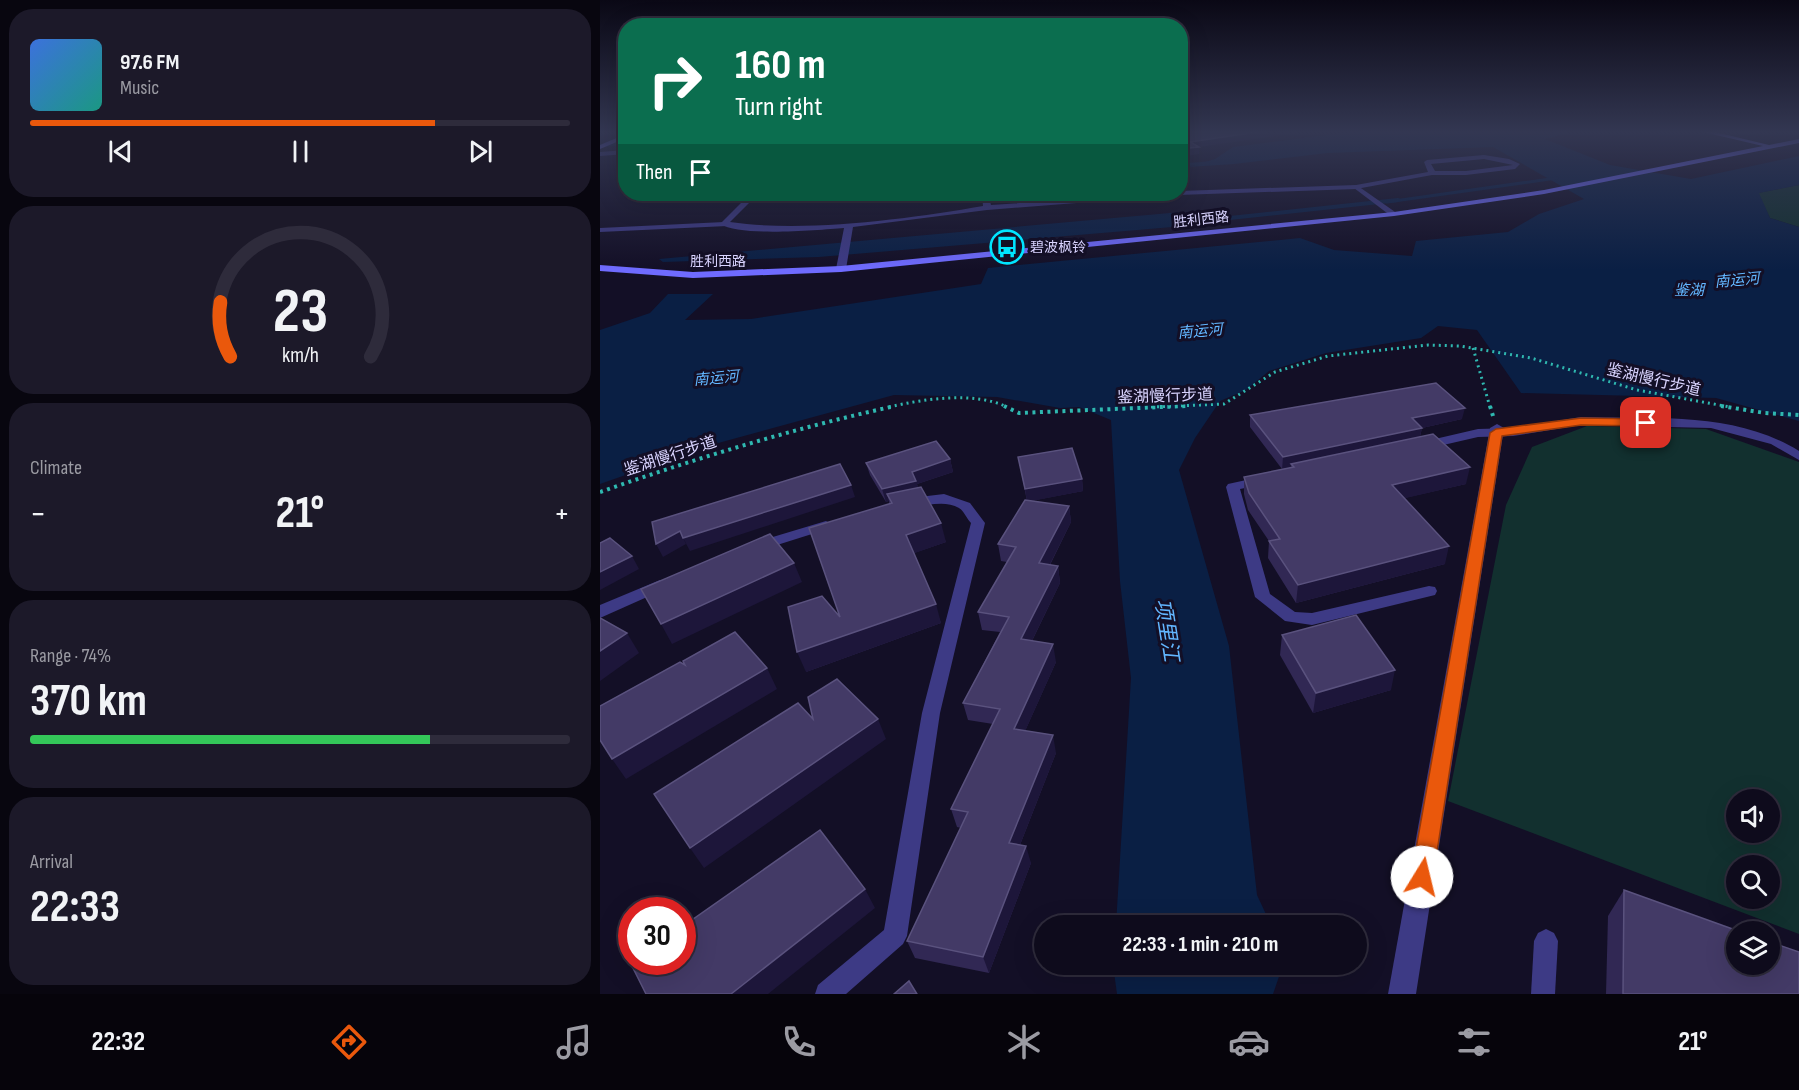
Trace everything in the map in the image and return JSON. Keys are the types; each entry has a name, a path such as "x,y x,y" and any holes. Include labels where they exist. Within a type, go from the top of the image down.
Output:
{"street":[{"path":"1188,193 1356,188 1410,177"},
{"name":"胜利西路","path":"600,268 693,275 841,269 1394,214 1544,192 1618,177"},
{"path":"724,224 747,201"},
{"path":"986,201 987,207"},
{"path":"724,224 750,229 849,225 940,217 987,207 1074,201"},
{"path":"841,269 849,225"},
{"path":"1402,994 1496,431"}],"lane":[{"path":"1356,188 1394,214"},
{"path":"600,230 669,229 724,224"},
{"path":"1408,449 1478,433 1581,421 1711,424 1775,441 1799,456"},
{"path":"1268,479 1233,487 1263,597 1290,617 1312,619 1430,591"},
{"path":"826,994 895,936 931,713 978,523 965,506 944,498 916,500 894,507"},
{"path":"740,553 781,537 837,522"},
{"path":"600,612 680,576"},
{"path":"1543,994 1546,941"}],"path":[{"name":"鉴湖慢行步道","path":"600,492 710,454 832,420 925,399 992,400 1018,413 1224,404 1275,372 1328,356 1428,345 1473,348 1531,358 1636,390 1765,413 1799,415"},
{"path":"1473,348 1496,431"}],"green space":[{"path":"1799,185 1799,227 1770,218 1758,193"},
{"path":"1587,426 1706,429 1799,462 1799,934 1780,927 1780,921 1765,921 1733,909 1780,909 1780,855 1726,855 1726,906 1448,801 1506,505 1532,447"}],"water":[{"name":"鉴湖","path":"1546,177 1799,177 1799,185 1759,193 1770,218 1799,227 1799,421 1716,398 1521,393 1477,330 1438,326 1421,338 1326,353 1269,371 1246,390 1220,401 1195,438 1179,470 1229,646 1257,895 1266,915 1117,915 1131,678 1120,581 1111,420 1079,407 1060,408 997,397 894,395 711,445 600,484 600,330 650,313 668,294 713,294 685,320 751,319 981,284 988,268 1300,238 1334,250 1412,256 1416,241 1508,232 1539,214 1584,199"},
{"path":"1181,212 1212,218 1220,223 819,257 663,262 659,259"},
{"path":"1114,975 1280,975 1273,994 1117,994"}],"building":[{"path":"1436,383 1465,408 1412,418 1422,428 1283,457 1250,415"},
{"path":"1433,434 1470,467 1392,485 1449,546 1298,585 1269,541 1280,539 1249,493 1244,477 1294,467 1291,464"},
{"path":"936,441 950,459 912,472 916,481 882,489 866,463"},
{"path":"1072,448 1082,479 1025,489 1018,457"},
{"path":"840,464 851,485 683,538 680,531 656,544 652,522"},
{"path":"921,487 941,523 906,535 936,604 797,652 788,607 822,596 840,617 809,528 892,503 887,494"},
{"path":"1025,500 1069,506 1039,563 1058,566 1021,639 1053,644 1014,729 1053,735 1009,843 1026,846 983,957 907,941 968,812 951,809 1000,709 963,703 1009,617 978,612 1016,547 998,544"},
{"path":"770,534 794,563 661,624 641,589"},
{"path":"610,538 632,556 600,572 600,543"},
{"path":"1356,615 1395,670 1316,693 1282,635"},
{"path":"600,618 627,633 600,651"},
{"path":"735,632 767,668 612,759 600,740 600,706 680,662 685,665 683,661"},
{"path":"837,679 878,719 690,848 654,794 798,703 813,719 808,697"},
{"path":"820,830 865,889 731,994 646,994 636,975 696,975 696,917"},
{"path":"1624,890 1726,927 1726,975 1780,975 1780,945 1799,952 1799,994 1623,994"},
{"path":"909,981 917,994 894,994"}],"waterway":[{"path":"1387,202 1557,178"},
{"path":"1211,220 1398,200"}],"place":[{"name":"碧波枫铃","path":"1007,247"}],"route":[{"path":"1422,877 1496,433 1581,421 1646,423"}],"water label":[{"name":"南运河","path":"1737,280"},
{"name":"南运河","path":"1200,331"},
{"name":"南运河","path":"716,378"},
{"name":"项里江","path":"1167,630"}]}
